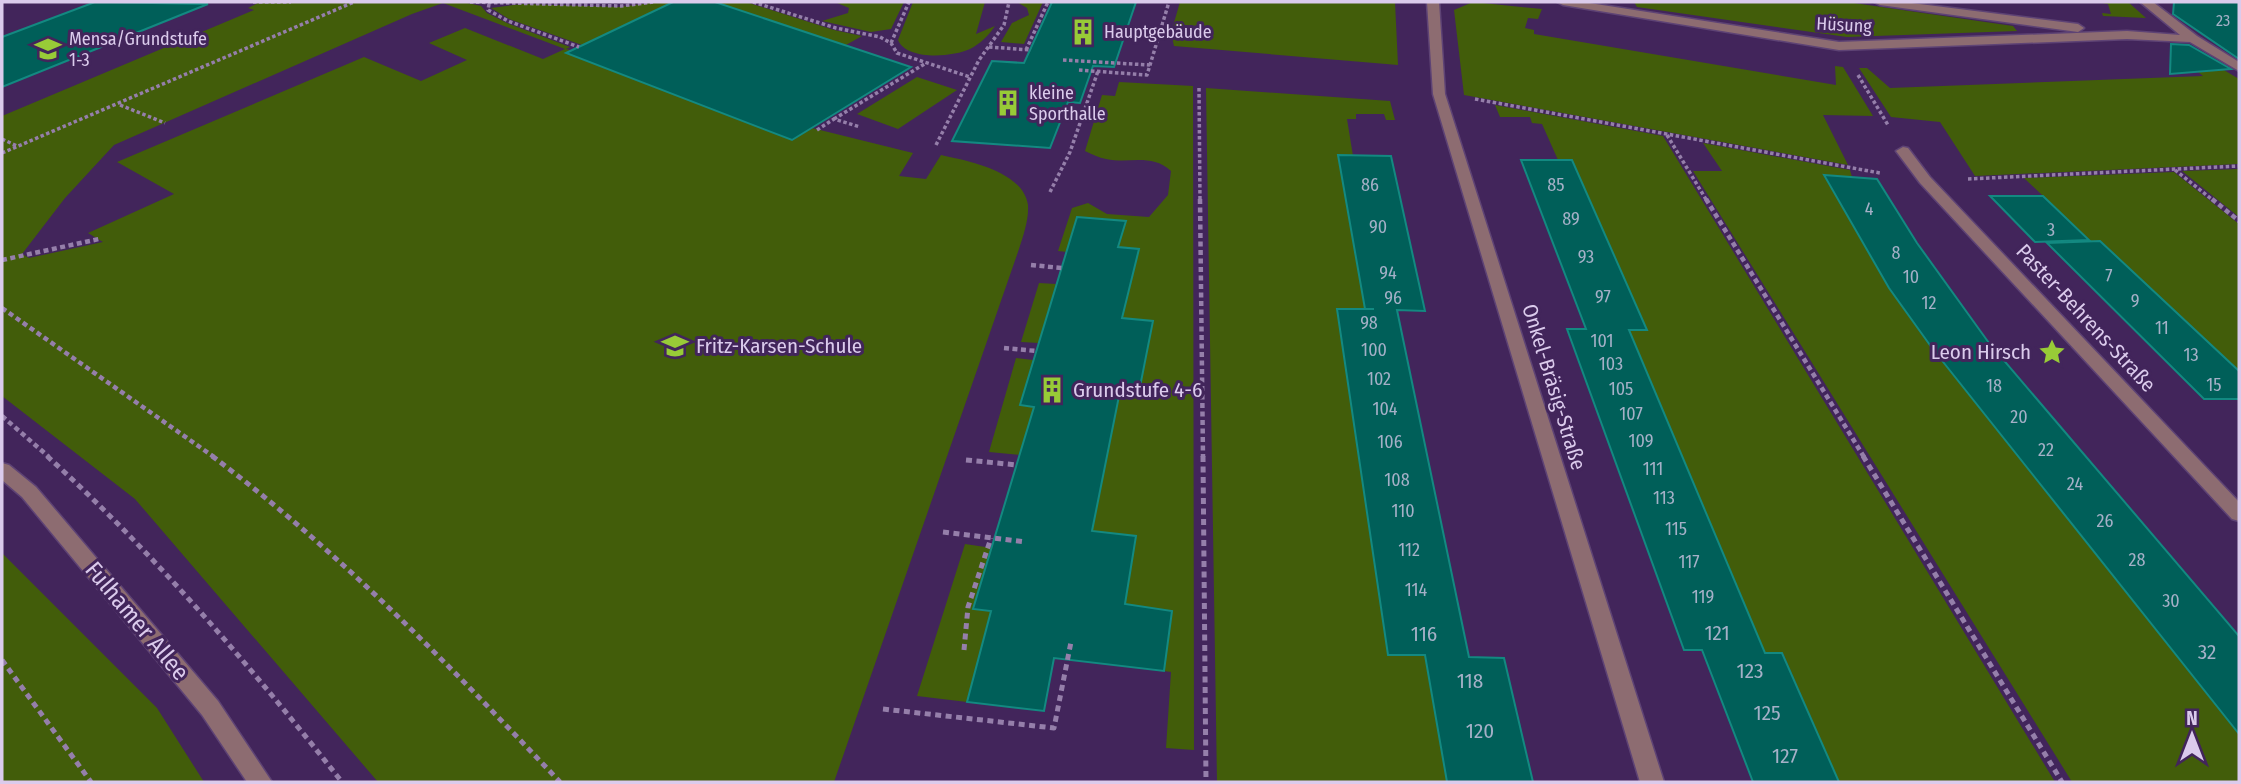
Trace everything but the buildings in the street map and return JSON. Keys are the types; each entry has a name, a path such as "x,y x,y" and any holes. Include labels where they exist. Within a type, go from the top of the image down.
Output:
{"street":[{"name":"Onkel-Bräsig-Straße","path":"1433,2 1439,94 1652,782"},
{"name":"Hüsung","path":"1563,2 1839,46 2127,35"},
{"name":"Hüsung","path":"1880,2 2127,35 2193,39"},
{"path":"2146,2 2193,39 2239,67"},
{"name":"Paster-Behrens-Straße","path":"1903,151 1924,180 2239,514"},
{"name":"Fulhamer Allee","path":"2,470 29,492 210,708 260,782"}],"path":[{"path":"253,2 291,2"},
{"path":"2,153 355,2"},
{"path":"470,2 599,2 621,6 653,2"},
{"path":"753,2 836,28 880,37 891,43 897,52 971,77"},
{"path":"891,43 909,2"},
{"path":"936,145 988,47 1004,25 1009,2"},
{"path":"988,47 1028,50 1048,2"},
{"path":"1079,70 1147,75 1169,2"},
{"path":"489,4 488,10 508,21 578,46 568,50"},
{"path":"1062,60 1150,65"},
{"path":"817,130 926,64"},
{"path":"1851,65 1903,151"},
{"path":"1050,192 1070,152 1098,71"},
{"path":"1199,88 1206,782"},
{"path":"1472,98 1852,169"},
{"path":"119,104 165,123"},
{"path":"834,119 860,127"},
{"path":"1666,134 2062,782"},
{"path":"2,139 18,146"},
{"path":"1924,180 2239,166"},
{"path":"2175,169 2239,221"},
{"path":"2,260 99,239"},
{"path":"1031,265 1062,268"},
{"path":"2,308 208,453 272,502 418,632 560,782"},
{"path":"1004,348 1036,351"},
{"path":"2,416 90,495 155,560 231,644 342,782"},
{"path":"967,460 1017,465"},
{"path":"943,532 1026,542"},
{"path":"964,650 967,615 991,538"},
{"path":"883,709 1054,728 1071,642"},
{"path":"2,660 91,782"}],"green space":[{"name":"Fritz-Karsen-Schule","path":"260,2 463,2 481,6 487,13 507,23 570,47 566,49 570,50 566,53 792,140 812,128 913,153 899,176 926,179 941,155 952,157 993,169 1016,184 1024,193 1028,216 1019,249 834,782 378,782 135,499 2,396 2,116 254,10 248,8","holes":["443,3 565,49 543,59 465,28 429,43 467,60 421,81 364,57 117,162 174,194 88,233 103,242 29,258 22,254 65,198 114,145 412,14"]},
{"path":"673,2 582,45 509,19 491,8 522,4 619,7"},
{"path":"715,2 746,2 834,30 862,36 846,45"},
{"path":"835,2 904,2 891,29 871,32 822,21 848,13 849,8"},
{"path":"913,2 985,2 976,34 995,26 981,42 962,52 920,54 903,47 898,40"},
{"path":"1017,2 1043,2 1024,44 1001,42 1012,23 1029,15 1027,8"},
{"path":"1180,2 1395,2 1398,65 1174,46 1171,33"},
{"path":"1473,2 1542,9 1538,19 1528,18 1525,28 1534,30 1534,34 1836,85 1835,66 1843,67 1873,116 1823,115 1848,165 1464,95 1454,10"},
{"path":"1634,2 1847,2 2013,26 2017,31 1847,37 1637,7"},
{"path":"2097,2 2128,2 2146,18 2103,16 2102,13 2111,14 2108,4"},
{"path":"2202,57 2239,79 2239,164 1975,176 1940,122 1891,117 1859,68 1867,68 1890,88 2203,76 2198,72 2206,70"},
{"path":"917,77 957,90 898,129 857,114"},
{"path":"1119,82 1193,86 1194,750 1166,748 1171,672 1164,671 1172,611 1096,600 1099,582 1128,586 1136,536 1086,531 1101,481 1115,395 1138,397 1153,322 1118,318 1139,249 1118,247 1125,221 1067,252 1058,251 1072,208 1088,203 1107,214 1149,217 1168,195 1171,171 1156,162 1106,159 1085,151 1102,95 1115,96"},
{"path":"1206,88 1390,101 1395,120 1386,120 1384,114 1356,114 1356,119 1347,119 1353,156 1365,309 1337,309 1388,655 1425,656 1447,782 1217,782"},
{"path":"1495,105 1663,136 2055,782 1839,782 1783,653 1765,653 1629,330 1647,330 1542,124 1532,123 1530,117 1500,117"},
{"path":"1703,143 1850,170 1852,177 1825,175 1889,288 1927,342 2239,734 2239,782 2072,782 1693,171 1722,171"},
{"path":"2239,169 2239,217 2182,171"},
{"path":"2174,172 2239,224 2239,371 2101,241 2091,241 2024,178"},
{"path":"1039,283 1056,284 1039,343 1021,342"},
{"path":"1016,358 1033,360 1020,405 1034,407 1020,455 989,452"},
{"path":"965,544 992,548 973,609 991,611 967,702 917,696"},
{"path":"2,553 157,708 204,782 2,782"}],"place":[{"name":"Hauptgebäude","path":"1083,32"},
{"name":"Mensa/Grundstufe 1-3","path":"48,49"},
{"name":"kleine Sporthalle","path":"1008,103"},
{"name":"Fritz-Karsen-Schule","path":"675,346"},
{"name":"Leon Hirsch","path":"2052,352"},
{"name":"Grundstufe 4-6","path":"1052,390"}]}
